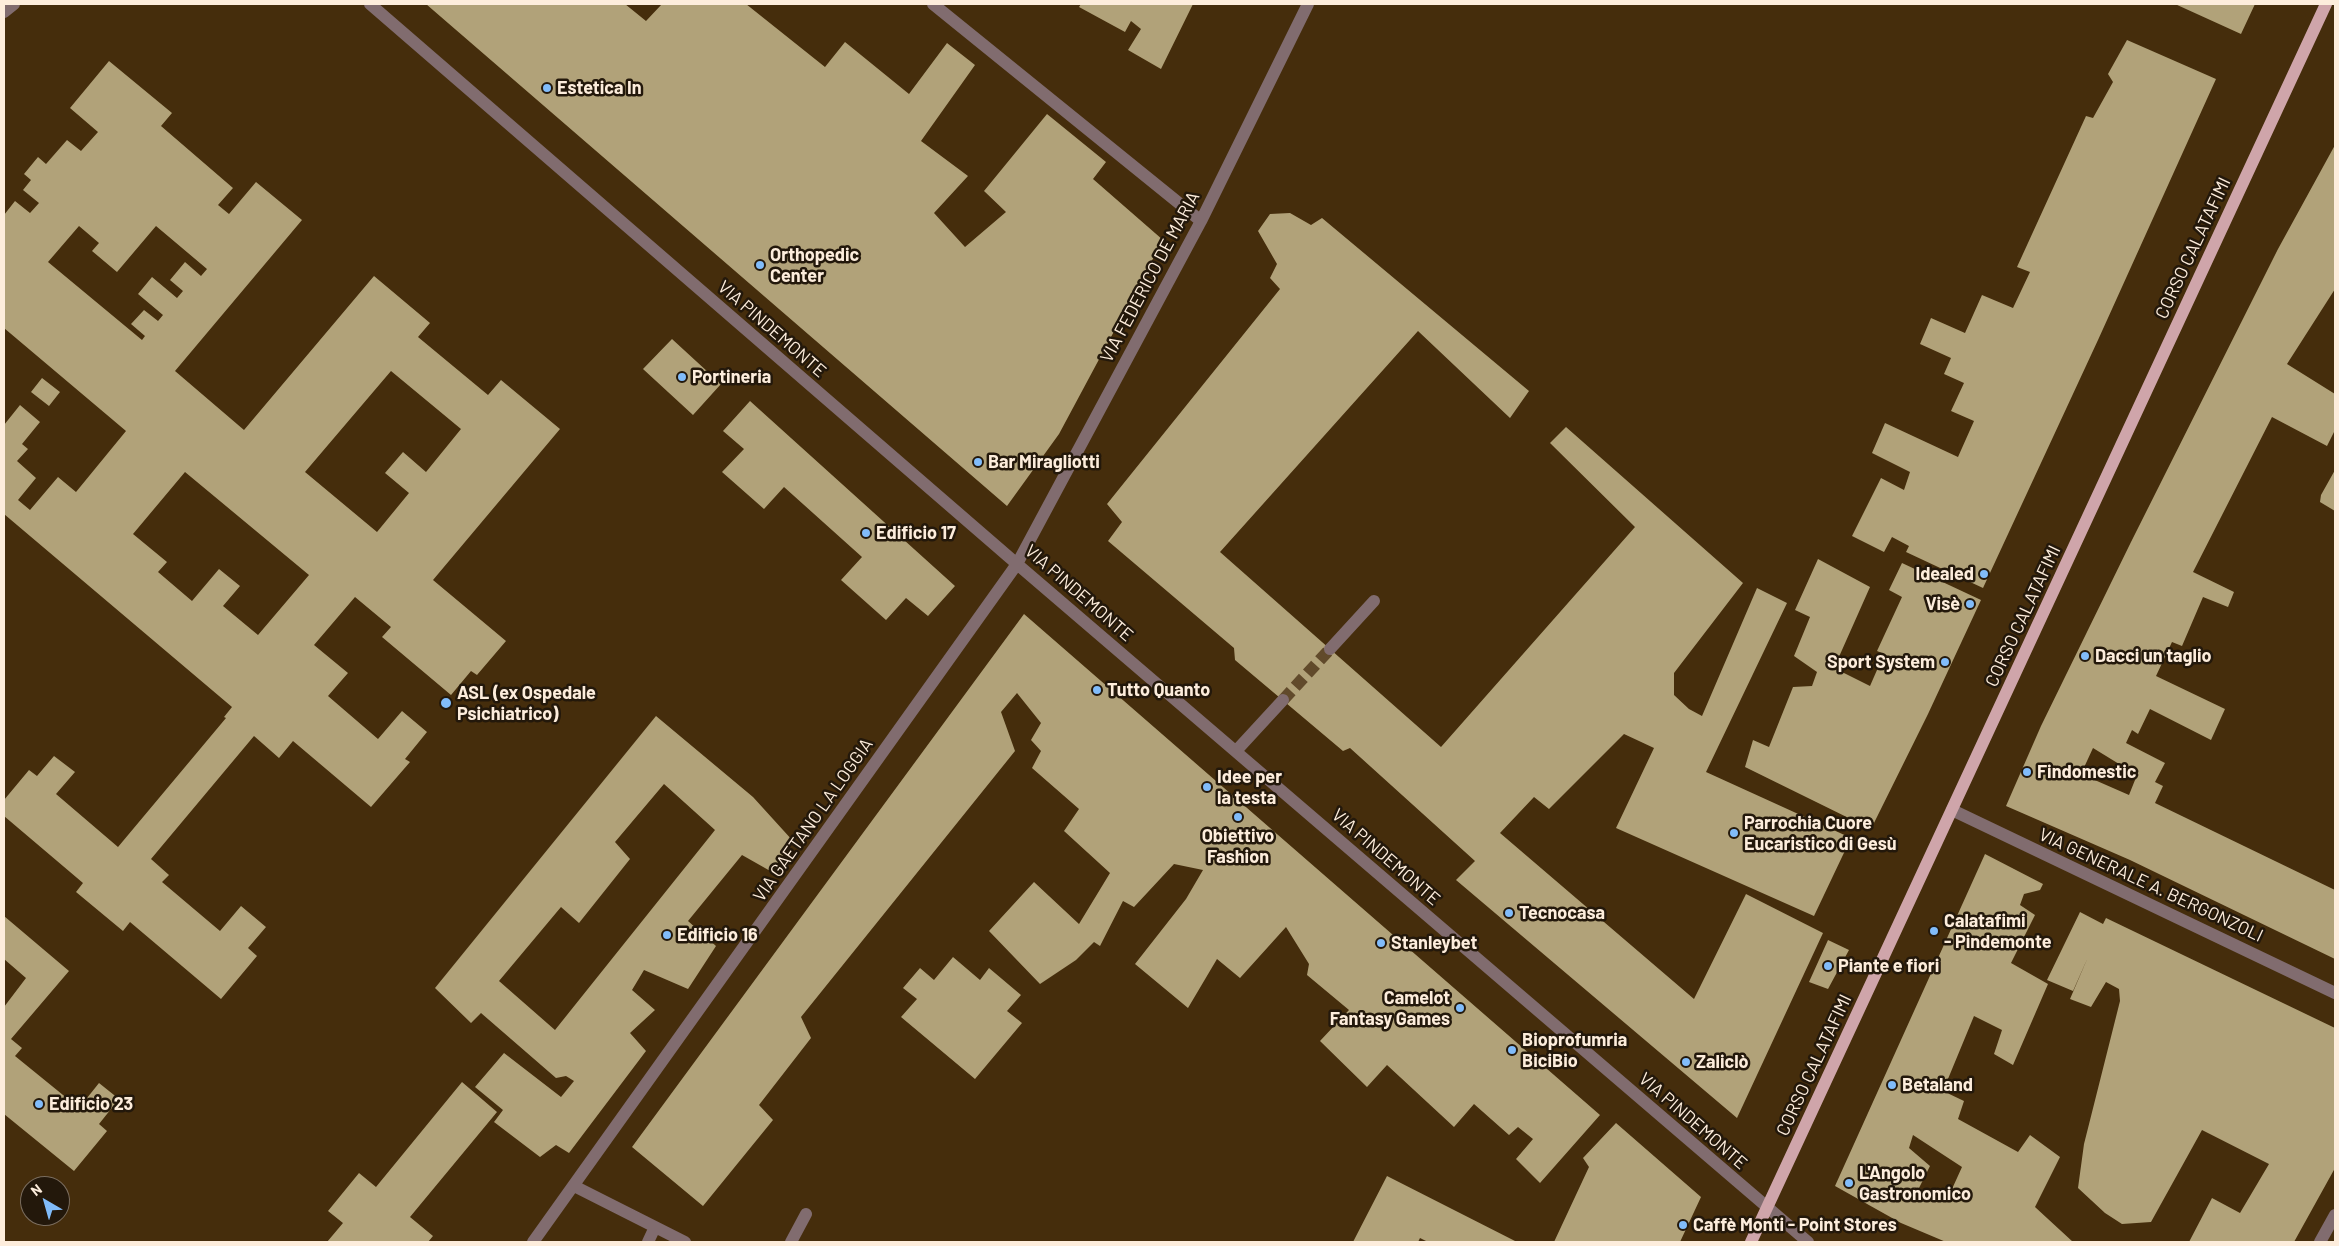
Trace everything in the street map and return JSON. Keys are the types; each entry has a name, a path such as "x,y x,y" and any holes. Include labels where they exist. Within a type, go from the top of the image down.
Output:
{"main road":[{"name":"CORSO CALATAFIMI","path":"1751,1242 2326,4"}],"street":[{"path":"4,12 14,4"},
{"name":"VIA PINDEMONTE","path":"370,4 1017,564 1808,1242"},
{"path":"933,4 1201,221"},
{"name":"VIA FEDERICO DE MARIA","path":"1017,564 1201,221 1308,4"},
{"name":"VIA GAETANO LA LOGGIA","path":"533,1242 1017,564"},
{"path":"1330,649 1374,601"},
{"path":"1236,751 1283,700"},
{"name":"VIA GENERALE A. BERGONZOLI","path":"1952,810 2335,992"},
{"path":"574,1186 685,1242"},
{"path":"790,1242 806,1214"},
{"path":"2320,1242 2335,1215"},
{"path":"648,1242 655,1227"}],"building":[{"path":"426,4 625,4 646,21 662,4 746,4 825,67 845,42 909,94 947,43 975,65 921,141 968,176 934,213 965,247 1006,212 984,191 1047,114 1106,162 1093,179 1163,240 1059,434 1007,506"},
{"path":"1081,4 1193,4 1161,69 1128,50 1141,29 1131,21 1125,32 1079,7"},
{"path":"2175,4 2255,4 2241,34"},
{"path":"2127,40 2216,79 1983,588 1906,552 1909,546 1892,537 1884,552 1852,536 1881,478 1904,490 1910,472 1872,453 1885,423 1958,457 1974,421 1951,411 1964,383 1944,374 1951,358 1920,344 1931,318 1965,333 1982,295 2013,308 2030,272 2017,267 2086,116 2093,118 2113,82 2108,74"},
{"path":"109,61 172,113 161,126 233,188 218,205 229,214 256,182 302,220 175,371 244,430 374,276 430,323 418,337 488,395 501,380 560,429 433,580 506,641 477,675 471,671 451,695 382,637 391,627 355,597 314,645 348,673 328,696 378,739 402,711 427,732 405,759 410,762 371,807 293,741 279,758 254,736 151,859 169,875 162,882 220,931 241,906 266,927 248,948 257,956 221,999 130,922 123,931 76,892 83,883 4,816 4,800 29,770 37,776 54,756 75,772 56,794 118,847 226,718 224,717 232,707 4,514 4,425 20,405 40,422 22,444 28,449 17,461 36,478 18,500 30,510 58,477 76,492 126,431 4,328 4,215 15,201 30,213 39,203 23,190 31,180 24,174 38,157 46,164 67,140 81,151 98,132 70,108","holes":["79,226 99,243 92,251 117,272 156,226 207,269 201,276 185,262 170,280 183,291 177,298 152,277 138,294 163,315 158,321 144,310 131,324 145,336 142,340 48,262","391,371 461,429 426,472 403,452 385,473 409,493 377,532 305,472","185,472 309,575 258,635 223,606 240,586 219,569 192,601 158,572 167,562 133,534"]},
{"path":"2335,145 2335,289 2287,364 2335,394 2335,430 2327,446 2272,417 2193,572 2234,592 2228,607 2203,597 2182,646 2172,642 2156,676 2225,709 2211,740 2150,709 2138,734 2132,730 2126,743 2165,763 2155,782 2163,786 2155,803 2335,890 2335,959 2130,860 2006,806 2041,726 2278,249","holes":["2093,748 2137,775 2129,795 2081,774"]},
{"path":"1290,213 1311,225 1322,218 1529,391 1510,418 1418,331 1220,552 1441,747 1635,527 1550,443 1566,427 1743,583 1674,673 1674,695 1689,709 1702,716 1757,588 1787,603 1706,772 1851,838 1814,916 1616,828 1654,748 1624,734 1549,809 1534,797 1500,833 1694,999 1746,894 1823,933 1737,1118 1456,880 1475,861 1350,748 1343,751 1235,660 1234,648 1108,541 1122,522 1107,504 1280,289 1270,278 1277,264 1258,231 1270,214"},
{"name":"Portineria","path":"672,339 721,384 693,415 643,369"},
{"path":"42,378 60,392 49,406 31,392"},
{"name":"Edificio 17","path":"750,401 955,586 928,616 906,598 886,620 841,580 862,557 784,487 764,509 722,472 744,449 723,431"},
{"path":"2335,470 2335,511 2320,502 2321,495"},
{"path":"1818,559 1870,587 1834,668 1870,686 1884,654 1877,651 1902,597 1889,590 1902,563 1981,600 1928,714 1871,829 1745,767 1753,740 1769,747 1793,687 1812,686 1817,672 1794,656 1810,617 1795,610"},
{"path":"1024,614 1600,1115 1540,1183 1516,1159 1533,1139 1518,1127 1509,1135 1474,1104 1454,1127 1387,1065 1367,1087 1320,1041 1349,1010 1307,975 1309,964 1286,927 1240,978 1217,959 1188,1008 1135,964 1186,899 1203,870 1174,864 1134,907 1123,901 1100,946 1094,942 1076,960 1040,984 989,931 1034,882 1079,924 1110,873 1064,831 1079,809 1032,768 1041,751 1031,740 1041,723 1017,693 1001,712 1015,751 801,1017 811,1038 759,1105 773,1120 703,1206 632,1147"},
{"name":"Edificio 16","path":"656,716 753,797 793,841 772,872 742,855 688,921 716,946 688,989 644,970 632,990 655,1010 630,1033 646,1051 569,1153 556,1145 540,1157 494,1122 503,1110 475,1087 504,1053 561,1097 574,1081 566,1076 556,1078 481,1013 471,1023 435,988","holes":["664,784 715,830 555,1030 499,981 561,907 579,923 630,859 615,842"]},
{"path":"1985,854 2043,884 2040,890 2024,894 2020,905 2035,915 2011,963 2048,984 2013,1065 1994,1054 2002,1030 1974,1016 1943,1091 1964,1101 1958,1119 2018,1152 2030,1135 2060,1157 2035,1207 2073,1242 1946,1242 1901,1223 1835,1186","holes":["1913,1135 1962,1167 1947,1200 1919,1188 1930,1166 1909,1148"]},
{"path":"2080,912 2103,924 2106,918 2335,1028 2335,1168 2294,1242 2189,1242 2212,1198 2240,1213 2269,1164 2202,1130 2151,1222 2122,1224 2105,1213 2078,1188 2084,1144 2120,1001 2119,989 2106,982 2091,1007 2070,999 2088,957 2073,991 2047,980"},
{"name":"Edificio 23","path":"4,916 69,971 11,1039 22,1048 15,1056 79,1108 99,1083 119,1099 99,1124 107,1131 74,1171 4,1114 4,1007 26,978 4,959"},
{"name":"Piante e fiori","path":"1828,940 1849,950 1828,989 1809,982"},
{"path":"953,957 980,980 989,968 1021,995 1007,1011 1022,1023 975,1079 901,1017 917,999 903,988 920,968 934,980"},
{"path":"462,1082 497,1112 410,1217 433,1236 428,1242 327,1242 343,1223 328,1211 359,1173 376,1187"},
{"path":"1616,1123 1701,1197 1680,1242 1554,1242 1589,1167 1583,1158"},
{"path":"1387,1176 1517,1242 1428,1242 1420,1238 1418,1242 1353,1242"}],"tunnel":[{"path":"1283,700 1330,649"}],"place":[{"name":"Estetica In","path":"547,88"},
{"name":"Orthopedic Center","path":"760,265"},
{"name":"Portineria","path":"682,377"},
{"name":"Bar Miragliotti","path":"978,462"},
{"name":"Edificio 17","path":"866,533"},
{"name":"Idealed","path":"1984,574"},
{"name":"Visè","path":"1970,604"},
{"name":"Dacci un taglio","path":"2085,656"},
{"name":"Sport System","path":"1945,662"},
{"name":"Tutto Quanto","path":"1097,690"},
{"name":"ASL (ex Ospedale Psichiatrico)","path":"446,703"},
{"name":"Findomestic","path":"2027,772"},
{"name":"Idee per la testa","path":"1207,787"},
{"name":"Obiettivo Fashion","path":"1238,817"},
{"name":"Parrochia Cuore Eucaristico di Gesù","path":"1734,833"},
{"name":"Tecnocasa","path":"1509,913"},
{"name":"Calatafimi - Pindemonte","path":"1934,931"},
{"name":"Edificio 16","path":"667,935"},
{"name":"Stanleybet","path":"1381,943"},
{"name":"Piante e fiori","path":"1828,966"},
{"name":"Camelot Fantasy Games","path":"1460,1008"},
{"name":"Bioprofumria BiciBio","path":"1512,1050"},
{"name":"Zaliclò","path":"1686,1062"},
{"name":"Betaland","path":"1892,1085"},
{"name":"Edificio 23","path":"39,1104"},
{"name":"L'Angolo Gastronomico","path":"1849,1183"},
{"name":"Caffè Monti - Point Stores","path":"1683,1225"}]}
